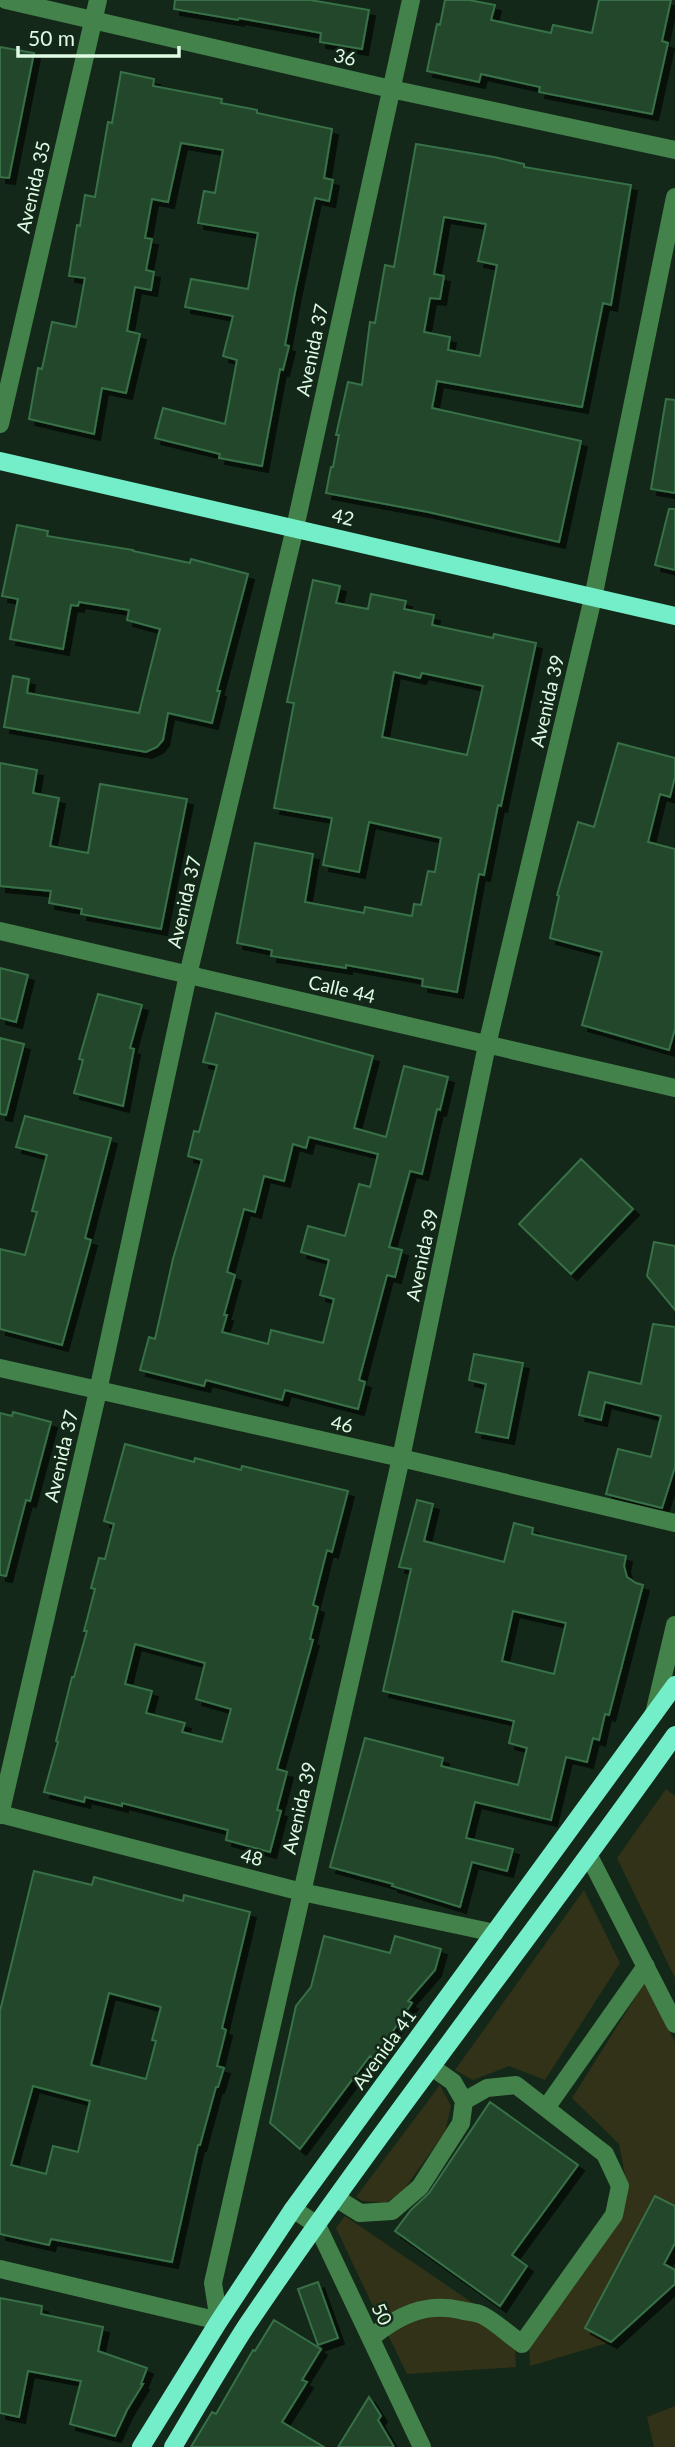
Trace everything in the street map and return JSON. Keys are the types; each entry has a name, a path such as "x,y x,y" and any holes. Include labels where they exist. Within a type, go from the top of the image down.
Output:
{"main road":[{"name":"42","path":"0,461 675,616"},
{"name":"Avenida 41","path":"141,2447 293,2209 675,1685"},
{"path":"173,2447 245,2328 336,2198 675,1735"}],"street":[{"name":"36","path":"6,0 391,89 675,150"},
{"name":"Avenida 35","path":"0,424 98,0"},
{"name":"Avenida 37","path":"0,1815 98,1391 188,975 295,527 411,0"},
{"name":"Avenida 39","path":"219,2321 213,2283 401,1458 487,1045 593,598 675,197"},
{"name":"Calle 44","path":"0,931 675,1088"},
{"name":"46","path":"0,1368 675,1523"},
{"path":"653,1717 675,1625"},
{"name":"48","path":"0,1815 302,1892 495,1933"},
{"path":"589,1856 675,2024"},
{"path":"546,2108 646,1966"},
{"path":"336,2198 360,2213 392,2211 420,2187 461,2123 464,2101 453,2082 433,2068"},
{"path":"371,2338 388,2323 409,2313 427,2308 448,2308 481,2315 522,2344 614,2215 620,2186 605,2154 516,2085 487,2088 464,2101"},
{"path":"293,2209 317,2225"},
{"name":"50","path":"317,2225 422,2447"},
{"path":"0,2269 219,2321"}],"green space":[{"path":"666,1789 675,1796 675,1978 617,1858"},
{"path":"584,1890 620,1963 545,2080 509,2066 473,2080 455,2070"},
{"path":"645,1982 675,2042 675,2206 655,2196 586,2328 611,2342 530,2366 529,2343 622,2215 628,2190 619,2144 572,2098"},
{"path":"440,2085 451,2106 445,2132 403,2191 386,2203 363,2201 356,2197"},
{"path":"345,2216 480,2308 407,2306 379,2319 336,2228"},
{"path":"428,2314 480,2320 515,2348 516,2367 407,2374 386,2331"},
{"path":"675,2406 675,2447 654,2447 647,2417"}],"building":[{"path":"175,0 310,0 369,10 362,49 320,42 321,33 174,9"},
{"path":"445,0 469,0 495,5 491,20 551,33 553,25 592,33 599,0 671,0 662,41 668,43 652,114 539,92 540,87 481,74 479,82 427,71"},
{"path":"0,47 34,53 9,178 0,177"},
{"path":"121,72 154,79 153,86 222,99 221,103 257,110 257,113 332,129 324,178 333,180 329,201 315,198 285,345 289,346 283,370 280,369 262,466 219,458 220,454 155,438 163,408 225,424 237,360 223,356 233,316 185,307 191,279 248,289 258,233 198,223 204,191 215,193 223,150 181,143 168,202 152,199 145,238 152,239 146,270 154,272 151,290 135,287 127,331 140,334 126,393 102,388 94,434 29,419 38,368 42,369 52,322 76,327 85,278 69,276 77,225 80,226 85,195 95,197 108,122 112,123"},
{"path":"416,144 494,157 524,164 524,167 631,185 611,305 603,303 582,407 437,381 432,408 581,441 559,542 428,512 326,493 348,382 362,385 370,322 375,323 385,265 394,267","holes":["444,217 486,224 478,261 497,265 480,356 448,350 450,337 424,332 430,298 440,299 444,276 434,274"]},
{"path":"666,399 675,400 675,493 651,489"},
{"path":"669,509 675,509 675,570 655,565"},
{"path":"17,525 48,531 47,536 133,550 190,563 191,559 248,574 217,691 220,691 212,723 168,713 163,740 157,747 146,752 4,727 13,676 29,679 27,693 139,713 160,629 127,620 129,610 79,602 78,606 71,605 63,649 10,639 18,599 2,596"},
{"path":"313,580 340,586 336,603 368,609 371,594 406,601 404,609 434,615 432,625 493,638 494,634 536,643 484,875 479,874 457,992 422,986 423,979 346,965 346,968 271,956 272,950 237,943 255,843 313,854 305,902 364,913 365,907 412,916 414,904 421,905 428,871 435,872 441,838 369,822 359,872 323,865 332,818 274,808 294,703 287,702","holes":["394,672 420,678 422,673 483,686 467,755 382,737"]},
{"path":"618,743 675,758 675,777 670,797 660,794 648,842 675,849 675,1029 669,1050 582,1025 602,952 550,938 559,896 557,895 578,822 594,827"},
{"path":"0,763 37,770 33,793 59,798 50,846 88,853 100,784 187,799 161,929 81,914 82,909 49,903 51,891 0,886"},
{"path":"0,968 28,975 16,1022 0,1018"},
{"path":"98,994 142,1005 130,1048 134,1049 123,1106 74,1093 83,1060 79,1059"},
{"path":"216,1013 373,1056 354,1128 386,1137 404,1066 448,1077 440,1110 437,1109 422,1174 410,1171 389,1247 402,1250 395,1277 387,1275 359,1380 365,1382 358,1409 285,1390 282,1400 206,1380 204,1386 140,1370 149,1337 155,1339 173,1259 202,1160 188,1156 194,1131 199,1132 217,1065 203,1062","holes":["309,1137 378,1154 370,1187 359,1184 345,1236 308,1226 301,1252 329,1260 320,1295 334,1299 323,1343 271,1330 268,1344 222,1332 235,1275 227,1272 244,1209 255,1212 264,1176 284,1181 293,1144 306,1148"]},
{"path":"0,1038 24,1044 6,1115 0,1114"},
{"path":"25,1116 111,1138 85,1238 91,1240 62,1345 0,1329 0,1249 25,1255 37,1212 32,1211 47,1155 16,1147"},
{"path":"581,1159 633,1209 571,1274 519,1224"},
{"path":"654,1242 675,1246 675,1310 647,1276"},
{"path":"653,1324 675,1327 675,1467 662,1508 606,1494 618,1449 651,1457 661,1416 605,1402 601,1420 579,1415 589,1372 641,1384"},
{"path":"474,1354 523,1363 508,1438 476,1432 486,1384 469,1380"},
{"path":"13,1412 51,1422 30,1501 26,1500 6,1576 0,1575 0,1413 12,1416"},
{"path":"125,1444 194,1462 195,1458 241,1470 242,1466 348,1491 332,1552 327,1550 313,1605 318,1607 310,1639 313,1640 277,1769 287,1772 277,1810 281,1811 270,1852 226,1840 228,1830 122,1803 122,1806 85,1797 84,1802 44,1792 72,1677 87,1631 84,1631 95,1589 91,1588 99,1558 105,1559 114,1524 104,1521","holes":["135,1644 205,1663 196,1699 231,1709 222,1742 182,1732 185,1723 146,1713 152,1691 125,1684"]},
{"path":"417,1500 433,1504 424,1541 504,1562 514,1523 533,1528 532,1534 626,1556 624,1566 627,1577 643,1585 609,1715 605,1714 599,1740 593,1738 587,1762 566,1757 551,1820 475,1802 466,1838 513,1849 507,1871 472,1862 460,1907 392,1886 393,1884 330,1867 365,1738 443,1758 441,1766 518,1785 527,1748 509,1743 514,1721 383,1691 411,1569 399,1567","holes":["513,1611 566,1623 554,1674 502,1661"]},
{"path":"34,1871 92,1885 94,1877 183,1901 184,1895 250,1912 222,2028 226,2030 217,2066 224,2068 198,2145 172,2262 51,2239 49,2245 0,2234 0,2011","holes":["109,1993 161,2007 146,2079 91,2065","33,2086 90,2101 78,2152 53,2146 46,2174 11,2165"]},
{"path":"324,1936 390,1953 395,1936 441,1949 435,1970 408,2001 412,2003 374,2059 370,2056 300,2149 270,2123 296,2006 311,1987"},
{"path":"490,2102 578,2165 512,2255 527,2266 500,2306 395,2231 429,2193"},
{"path":"655,2196 675,2206 675,2243 664,2264 675,2270 675,2284 611,2342 585,2328"},
{"path":"318,2282 338,2338 318,2345 298,2289"},
{"path":"0,2298 42,2306 41,2314 103,2327 98,2351 147,2368 143,2384 115,2436 70,2424 81,2381 28,2371 19,2417 0,2413"},
{"path":"274,2320 321,2349 302,2380 307,2382 282,2422 324,2447 191,2447 212,2412 216,2414 253,2350 255,2351"},
{"path":"369,2397 381,2416 378,2420 394,2447 338,2447"}]}
